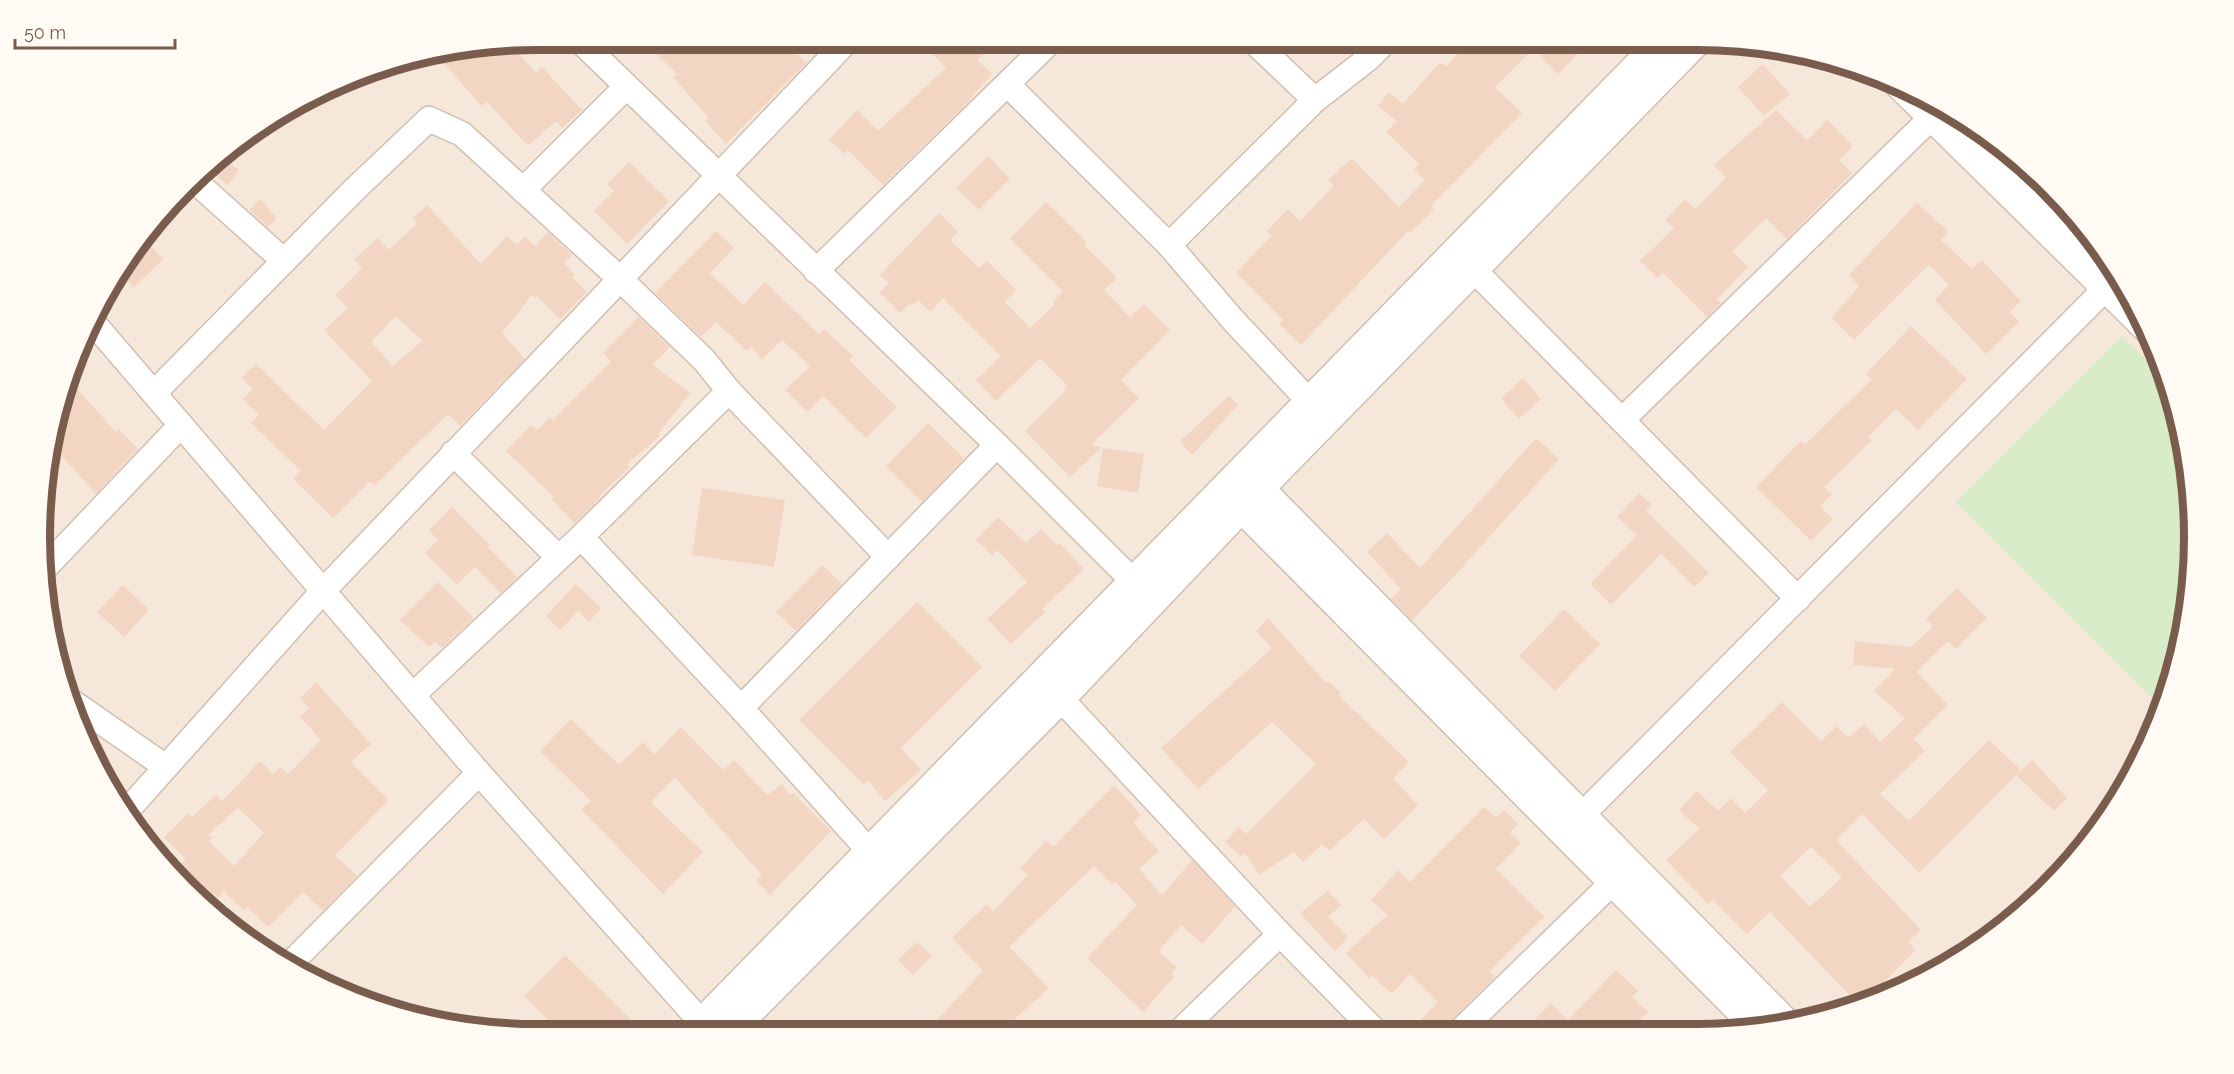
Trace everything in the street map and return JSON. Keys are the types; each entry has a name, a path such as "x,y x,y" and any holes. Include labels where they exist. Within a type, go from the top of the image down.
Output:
{"street":[{"path":"589,50 997,445 1133,581"},
{"path":"131,806 322,591 838,50"},
{"path":"816,271 1042,50"},
{"path":"1263,50 1315,100"},
{"path":"1168,245 1315,100 1377,50"},
{"path":"714,1024 1060,698 1241,489 1309,401 1654,50"},
{"path":"713,1024 871,853 1133,581 1241,489 1474,270 1687,50"},
{"path":"1008,85 1168,245 1233,320 1309,401"},
{"path":"524,190 627,87"},
{"path":"1921,104 2106,272"},
{"path":"1622,420 1933,116"},
{"path":"154,393 429,119 462,134 619,278 704,360 729,391 888,557"},
{"path":"199,185 284,261"},
{"path":"1474,270 1798,599"},
{"path":"1580,817 1798,599 2108,276"},
{"path":"97,327 479,773 701,1024"},
{"path":"413,694 581,537 729,391"},
{"path":"51,562 181,425"},
{"path":"741,708 997,445"},
{"path":"453,453 558,557"},
{"path":"1241,489 1580,817 1779,1017"},
{"path":"1241,489 1614,881 1752,1021"},
{"path":"581,537 741,708 871,853"},
{"path":"1060,698 1280,934 1368,1024"},
{"path":"80,707 166,767"},
{"path":"294,960 479,773"},
{"path":"1467,1024 1614,881"},
{"path":"1187,1024 1280,934"}],"shaded area":[{"path":"1697,50 1761,54 1823,66 1854,75 1913,100 1941,115 1994,150 2018,170 2042,192 2084,240 2119,293 2134,321 2159,380 2168,411 2180,473 2183,505 2183,569 2180,601 2168,663 2159,694 2134,753 2102,808 2064,858 2018,904 1968,942 1913,974 1854,999 1792,1015 1761,1020 1697,1024 537,1024 473,1020 411,1008 380,999 321,974 293,959 240,924 192,882 170,858 150,834 115,781 100,753 75,694 59,632 51,569 51,505 54,473 66,411 75,380 100,321 115,293 150,240 192,192 240,150 293,115 321,100 380,75 411,66 473,54 505,51"}],"green space":[{"path":"2122,336 2154,368 2159,380 2175,442 2183,505 2183,569 2180,601 2168,663 2156,702 1955,502"}],"building":[{"path":"652,50 794,50 806,63 726,144 705,121 709,118 673,77 677,74"},
{"path":"929,50 988,50 977,60 992,74 963,107 883,185 848,150 845,154 829,140 857,110 878,131 946,68"},
{"path":"1461,50 1530,50 1495,87 1522,113 1431,206 1434,209 1410,233 1408,231 1301,345 1279,324 1283,320 1236,273 1271,236 1267,231 1288,209 1300,221 1334,186 1328,180 1352,158 1399,207 1425,180 1414,169 1419,164 1386,132 1397,121 1378,106 1389,92 1403,104 1440,62 1446,67"},
{"path":"1546,50 1581,50 1558,74 1540,56"},
{"path":"516,51 536,73 542,67 582,110 562,128 556,121 528,146 487,102 482,106 440,59"},
{"path":"1763,64 1790,94 1764,116 1738,87"},
{"path":"1776,110 1807,140 1827,120 1853,146 1839,160 1852,173 1787,239 1767,219 1762,222 1733,251 1748,267 1717,299 1721,303 1707,317 1662,272 1657,278 1640,261 1674,228 1665,220 1685,200 1695,209 1726,178 1714,165"},
{"path":"988,156 1010,179 979,210 956,188"},
{"path":"227,161 239,170 228,185 213,173"},
{"path":"629,162 669,201 627,244 594,211 614,191 607,184"},
{"path":"260,199 277,218 268,227 249,210"},
{"path":"1046,202 1087,242 1084,245 1117,278 1104,290 1130,317 1144,304 1170,330 1121,380 1139,398 1091,445 1102,447 1070,477 1025,431 1066,390 1064,388 1067,385 1040,358 996,401 976,380 1001,356 943,298 931,312 918,300 900,313 880,293 889,283 880,275 939,213 958,232 950,240 979,268 987,261 1016,290 1005,302 1030,328 1055,304 1053,302 1063,291 1010,239"},
{"path":"1917,203 1949,232 1941,240 1972,269 1982,260 2021,301 2010,312 2019,322 1986,354 1935,300 1949,285 1929,265 1854,340 1832,318 1859,286 1849,275"},
{"path":"427,205 481,264 507,236 517,245 525,236 535,246 548,232 572,255 564,264 575,274 572,277 587,292 560,319 537,296 535,298 532,295 502,333 525,359 460,426 448,414 375,485 370,481 333,518 293,479 301,471 251,423 259,415 243,399 253,389 241,378 256,364 324,430 372,381 324,330 348,308 335,295 362,268 354,259 378,238 389,250 417,223 413,218","holes":["396,316 422,341 393,366 371,342"]},
{"path":"716,231 734,248 710,273 743,305 765,282 819,334 824,329 853,356 849,360 897,407 866,438 823,396 807,412 785,390 810,366 782,340 762,360 751,347 747,351 716,322 701,337 655,293"},
{"path":"148,243 163,259 134,287 125,277"},
{"path":"639,317 670,347 653,365 690,393 658,434 660,436 627,464 630,467 575,523 551,499 554,497 506,451 531,425 537,430 550,417 553,420 611,362 603,353"},
{"path":"1911,326 1967,379 1918,430 1896,409 1868,437 1872,440 1824,487 1832,494 1820,506 1833,519 1811,541 1756,487 1801,441 1805,445 1872,379 1866,374"},
{"path":"1523,378 1541,399 1519,419 1501,399"},
{"path":"74,385 116,432 119,429 138,449 96,494 57,451"},
{"path":"1229,396 1238,405 1192,455 1180,441"},
{"path":"928,423 964,458 922,502 886,466"},
{"path":"1536,438 1559,459 1412,620 1391,599 1401,589 1367,552 1387,533 1420,568"},
{"path":"1103,448 1144,454 1138,493 1097,486"},
{"path":"702,488 785,500 774,567 692,555"},
{"path":"1639,493 1652,505 1646,511 1709,573 1695,587 1661,554 1611,605 1590,584 1637,535 1617,517"},
{"path":"452,507 490,545 488,547 517,577 501,593 475,567 457,585 425,553 438,540 429,530"},
{"path":"998,517 1026,543 1041,529 1057,545 1060,543 1084,569 1042,609 1045,612 1011,644 987,619 1027,582 997,550 992,555 976,540"},
{"path":"823,565 842,584 796,631 776,612"},
{"path":"438,582 474,618 442,648 435,641 429,647 400,620"},
{"path":"576,584 601,608 589,622 578,611 560,630 546,616"},
{"path":"123,585 149,610 124,637 97,612"},
{"path":"1957,588 1987,618 1956,649 1948,641 1917,672 1948,705 1914,739 1925,751 1880,794 1909,821 1989,740 2021,770 1919,873 1862,814 1836,840 1921,930 1908,942 1916,950 1883,983 1885,986 1868,994 1865,991 1853,999 1770,912 1747,934 1713,900 1708,904 1666,860 1699,829 1679,810 1697,791 1718,811 1731,798 1745,813 1768,790 1730,752 1782,702 1821,741 1837,726 1848,738 1864,724 1880,742 1905,718 1874,691 1895,669 1853,665 1855,641 1911,647 1933,626 1926,619","holes":["1811,847 1842,877 1810,907 1780,876"]},
{"path":"917,602 982,667 901,748 921,770 885,801 868,780 864,785 799,720"},
{"path":"1564,609 1600,644 1555,691 1519,656"},
{"path":"1268,618 1326,683 1328,681 1341,693 1339,696 1409,762 1393,779 1418,805 1384,839 1364,819 1329,851 1322,844 1303,862 1294,852 1259,875 1245,853 1241,857 1225,842 1239,827 1246,834 1316,764 1272,722 1198,789 1161,748 1272,648 1256,631"},
{"path":"316,682 371,744 351,762 389,800 335,855 357,876 323,911 303,892 268,927 247,907 244,911 224,891 218,898 214,894 210,898 178,867 186,859 164,838 188,813 192,817 216,795 222,801 260,761 273,774 281,767 288,774 321,740 300,717 309,708 300,698","holes":["238,808 264,833 234,866 209,841 212,838 208,835"]},
{"path":"571,719 619,765 643,742 655,754 681,727 723,770 734,760 767,795 782,784 790,795 793,793 831,831 770,895 756,881 762,875 675,778 651,802 703,852 663,894 581,809 591,801 540,751"},
{"path":"2032,760 2067,798 2054,811 2016,775"},
{"path":"1114,785 1141,815 1133,823 1159,851 1139,869 1162,895 1192,860 1235,906 1203,944 1181,925 1159,951 1177,968 1171,974 1174,977 1143,1012 1087,958 1137,905 1115,881 1112,884 1094,866 1009,947 1049,988 1009,1024 935,1024 983,971 952,938 987,904 993,911 1028,875 1020,868 1046,841 1053,847"},
{"path":"1484,807 1496,818 1504,810 1518,824 1510,833 1521,843 1496,869 1544,917 1490,971 1495,977 1448,1024 1417,1024 1438,1002 1410,974 1392,994 1372,976 1369,978 1346,953 1387,915 1371,900 1398,870 1410,882"},
{"path":"1328,891 1341,905 1328,917 1348,937 1335,951 1300,913"},
{"path":"917,942 932,956 913,975 898,960"},
{"path":"565,955 636,1024 552,1024 524,996"},
{"path":"1616,970 1638,991 1632,997 1648,1012 1636,1024 1531,1024 1551,1003 1568,1020"}]}
